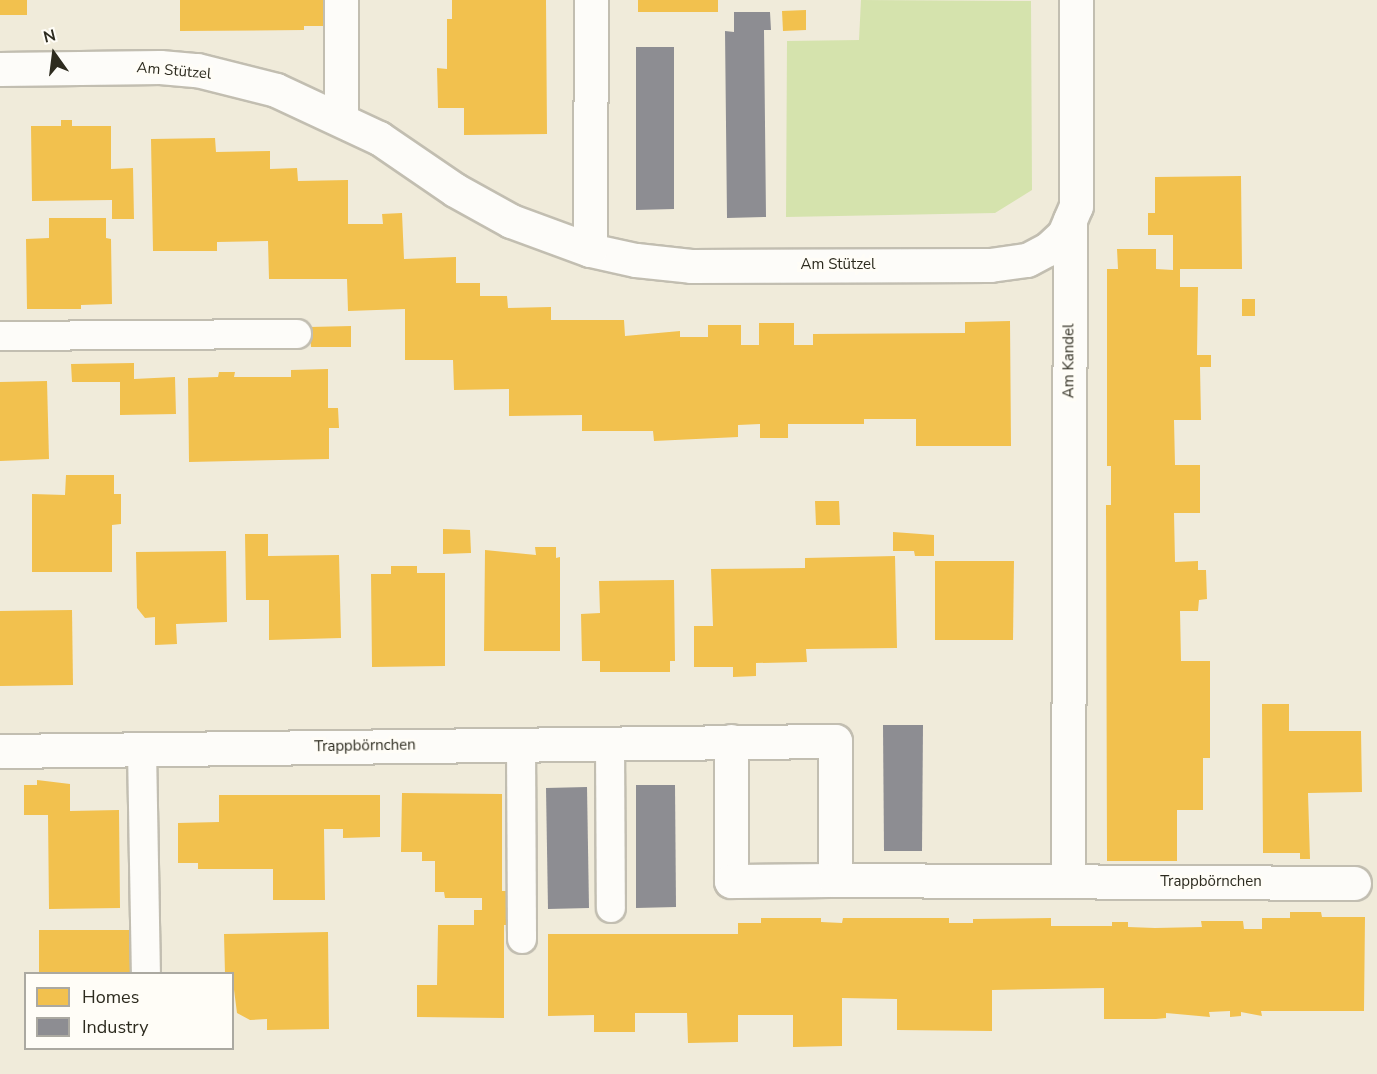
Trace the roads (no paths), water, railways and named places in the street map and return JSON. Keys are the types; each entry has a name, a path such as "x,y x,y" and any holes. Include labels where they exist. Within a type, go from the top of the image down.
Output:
{"street":[{"path":"341,0 341,118"},
{"path":"590,250 591,0"},
{"name":"Am Kandel","path":"1068,881 1070,220 1077,187 1076,0"},
{"name":"Am Stützel","path":"0,69 149,67 197,70 276,90 341,118 511,221 590,250 691,266 990,265 1040,254 1064,234 1070,220"},
{"name":"Trappbörnchen","path":"731,741 731,881 1354,883"},
{"name":"Trappbörnchen","path":"0,751 835,741 835,880"}],"lane":[{"path":"0,336 297,334"},
{"path":"610,743 611,908"},
{"path":"521,744 522,939"},
{"path":"142,749 146,972"}]}
